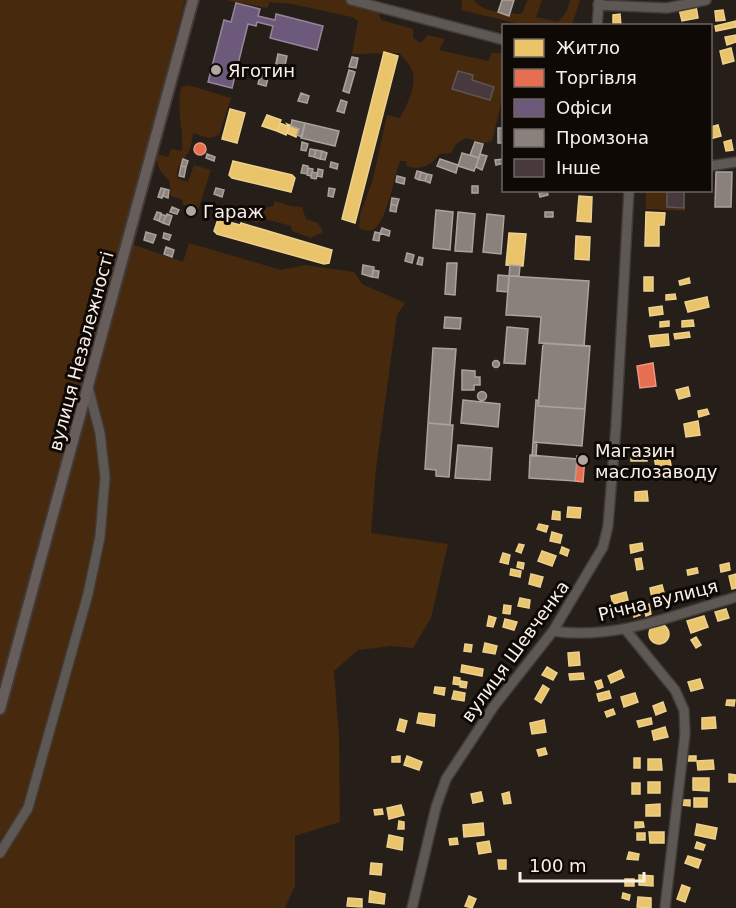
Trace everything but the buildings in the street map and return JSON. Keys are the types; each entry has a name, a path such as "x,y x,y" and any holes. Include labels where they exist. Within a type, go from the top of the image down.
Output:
{"main road":[{"name":"вулиця Незалежності","path":"0,709 193,0"}],"street":[{"path":"351,0 502,39"},
{"path":"597,24 598,2 667,8 706,0"},
{"path":"712,166 736,162"},
{"name":"вулиця Шевченка","path":"411,908 436,807 446,779 494,706 553,631 595,564 608,526 629,192"},
{"path":"0,853 28,808 88,594 100,537 105,477 100,433 88,387"},
{"name":"Річна вулиця","path":"553,631 578,635 625,629 736,597"},
{"path":"625,629 675,690 684,710 685,734 665,908"}],"shaded area":[{"path":"0,0 185,0 123,241 183,262 189,243 281,270 305,265 354,272 362,284 405,303 397,315 376,469 371,533 448,544 431,618 413,648 391,646 358,650 334,671 339,737 340,822 295,836 295,886 285,908 0,908"},
{"path":"226,0 375,0 381,20 413,29 413,38 421,43 428,35 445,39 439,50 488,61 492,53 502,53 502,99 492,141 484,143 466,138 456,144 451,153 439,154 430,164 421,167 407,166 406,161 400,161 382,219 371,231 359,229 360,215 373,179 387,115 400,118 413,87 414,80 410,66 400,53 352,54 358,21 352,17 292,4 270,2 267,8"},
{"path":"462,0 474,0 494,11 518,14 522,13 528,0 542,0 536,17 558,22 567,11 570,0 580,0 572,24 519,24 461,10"},
{"path":"188,85 231,98 219,135 209,138 193,133 189,150 177,170 177,178 188,182 194,165 211,170 198,210 182,204 183,200 171,196 169,180 161,172 157,161 158,154 168,157 171,149 182,151 180,96 181,87"},
{"path":"646,192 685,192 685,211 646,209"},
{"path":"275,201 302,207 306,219 318,223 323,232 311,238 292,231 291,226 262,218 257,223 239,216 241,208 269,207 273,206"}],"place":[{"name":"Яготин","path":"216,70"},
{"name":"Гараж","path":"191,211"},
{"name":"Магазин маслозаводу","path":"583,460"}]}
